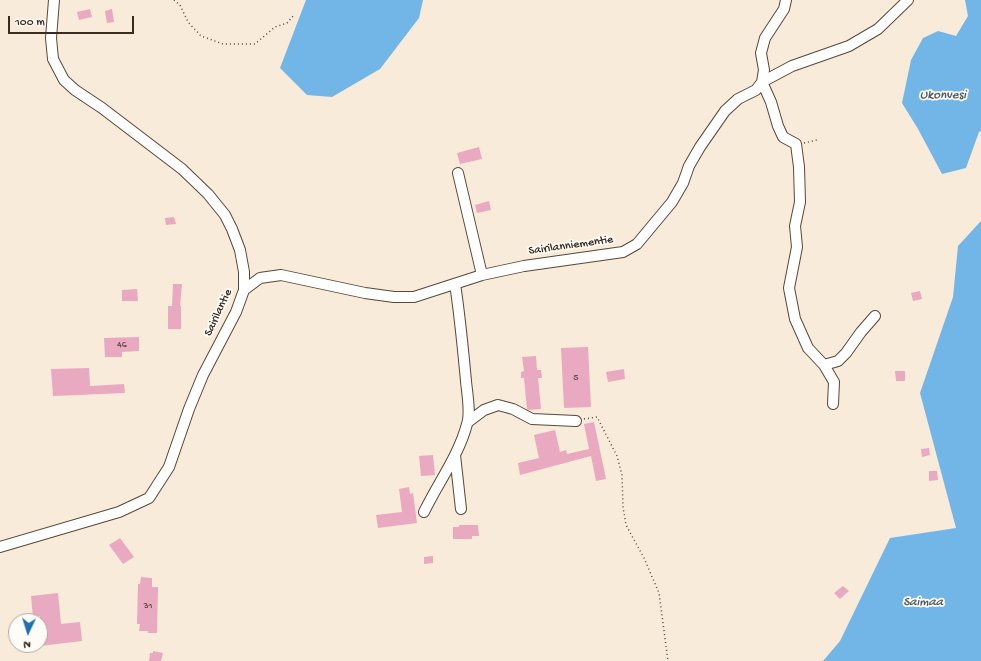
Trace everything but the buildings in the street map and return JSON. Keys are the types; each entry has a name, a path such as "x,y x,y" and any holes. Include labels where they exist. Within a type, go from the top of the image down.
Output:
{"street":[{"name":"Sairilantie","path":"0,547 119,512 149,498 168,467 203,375 236,312 244,290 244,272 240,250 225,215 208,194 182,169 102,108 75,90 64,80 53,59 52,38 54,0"},
{"path":"786,0 784,9 765,38 761,54 764,70 762,82 772,102 778,126 783,137 796,144 799,167 800,202 795,226 797,246 789,288 795,319 808,348 824,364 834,382 833,404"},
{"name":"Sairilanniementie","path":"244,290 260,278 281,276 365,293 394,297 414,297 482,275 524,266 623,252 637,244 672,202 700,147 725,111 738,99 756,90 762,82 792,66 850,46 878,29 908,0"},
{"path":"458,173 482,275"},
{"path":"424,512 455,456 468,422 468,397 455,284"},
{"path":"824,364 838,361 875,316"},
{"path":"468,422 484,410 498,405 513,409 532,419 576,421"},
{"path":"455,456 461,510"}],"path":[{"path":"174,0 180,5 188,22 201,36 223,44 255,44 275,26 287,23 293,16"},
{"path":"796,144 817,140"},
{"path":"576,421 597,417 617,456 622,476 623,506 626,525 644,558 659,592 668,661"}],"water":[{"path":"306,0 423,0 419,18 380,69 332,97 307,95 280,68"},
{"name":"Ukonvesi","path":"965,0 981,0 981,131 979,132 966,168 942,174 902,103 911,60 923,38 938,31 956,36 968,16"},
{"name":"Saimaa","path":"981,221 981,661 823,661 840,641 890,538 956,528 920,393 953,297 958,246"}]}
